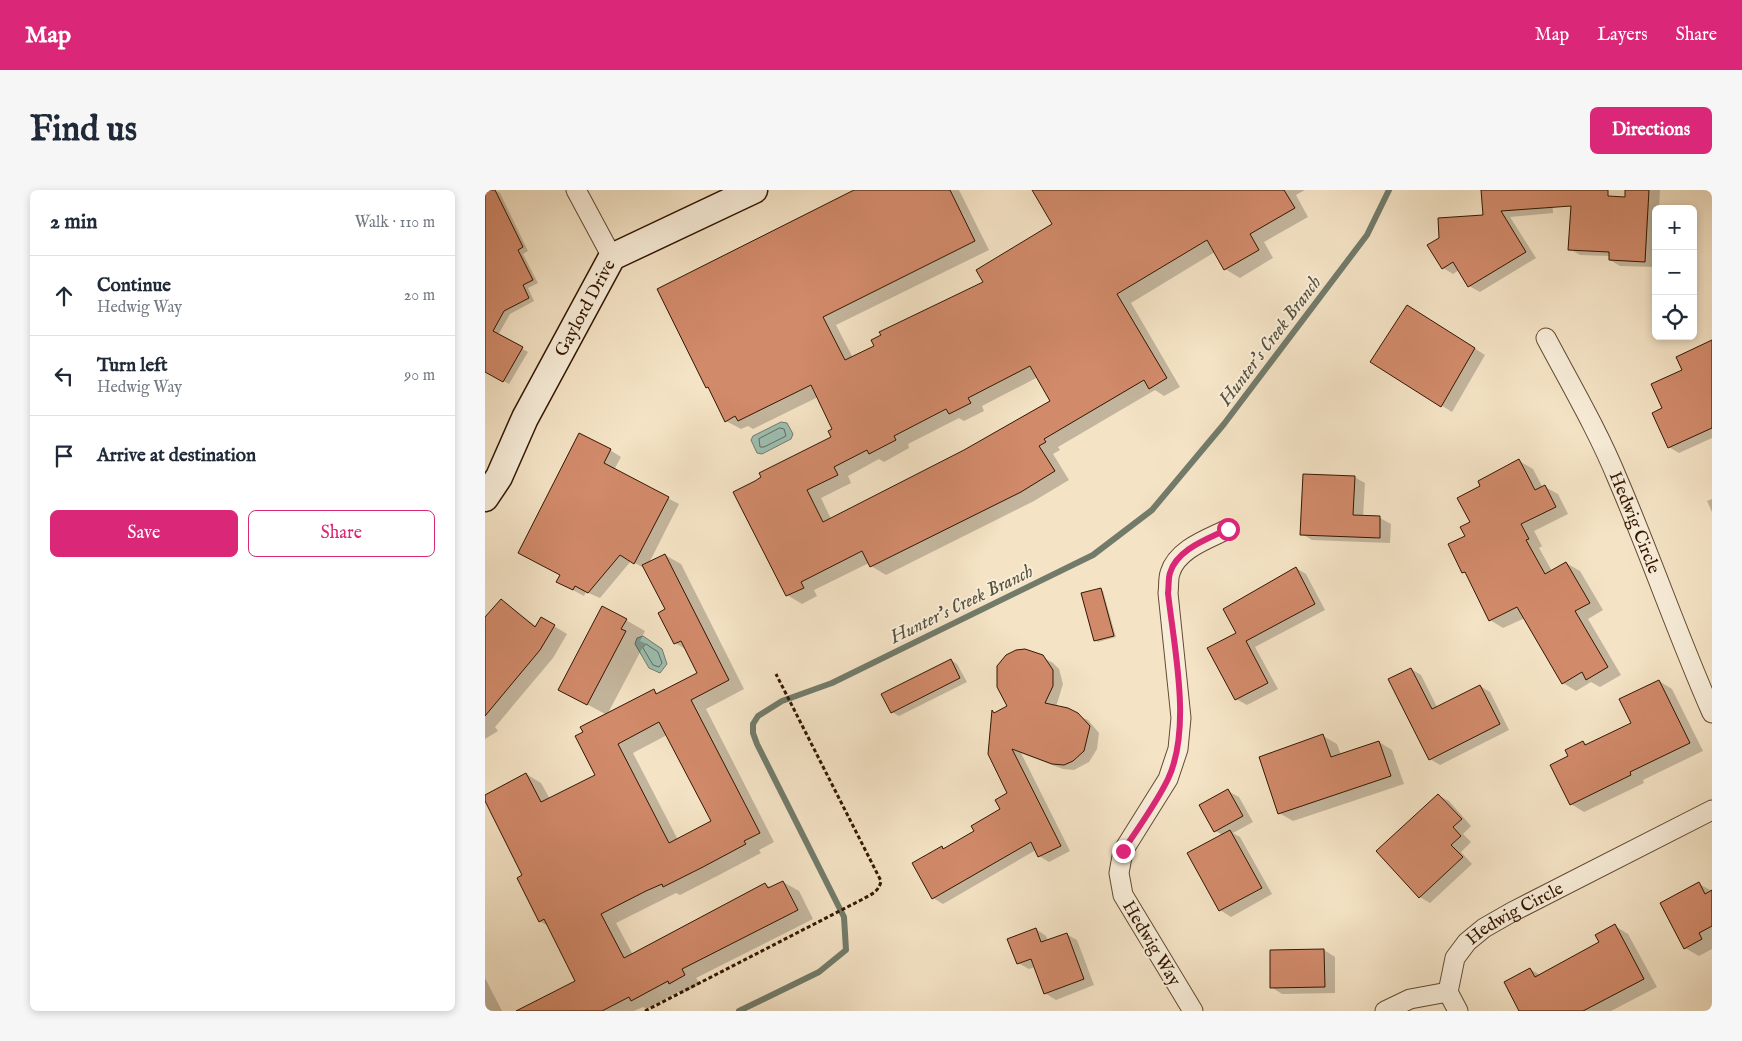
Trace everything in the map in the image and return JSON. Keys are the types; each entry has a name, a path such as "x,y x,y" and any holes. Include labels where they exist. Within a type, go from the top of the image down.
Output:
{"street":[{"path":"577,190 612,257"},
{"name":"Gaylord Drive","path":"485,498 499,477 525,418 612,257 754,190"},
{"name":"Hedwig Circle","path":"1546,338 1596,432 1618,479 1666,604 1712,713"},
{"name":"Hedwig Way","path":"1193,1011 1123,895 1119,873 1123,851 1168,779 1178,749 1181,718 1168,593 1170,574 1177,560 1192,547 1228,529"},
{"name":"Hedwig Circle","path":"1449,992 1455,958 1467,942 1484,928 1520,907 1712,810"},
{"path":"1385,1011 1410,999 1449,992 1458,1011"}],"path":[{"path":"645,1011 861,900 874,893 879,887 881,881 776,674"}],"water":[{"path":"781,422 787,423 793,434 791,439 762,454 757,453 751,440 753,436"},
{"path":"643,636 662,649 667,664 660,673 649,668 635,644 637,638"}],"building":[{"path":"485,190 495,190 523,247 518,250 533,280 523,285 529,298 504,311 493,331 523,347 503,382 485,372"},
{"path":"854,190 950,190 975,241 823,317 845,360 874,346 871,340 881,335 879,332 983,282 976,270 1052,224 1032,190 1284,190 1295,208 1250,234 1259,250 1224,270 1207,240 1117,294 1167,378 1149,389 1144,380 1044,439 1046,442 1039,446 1055,471 1021,492 870,567 862,551 801,582 804,588 786,596 733,492 761,477 759,473 831,437 828,431 832,429 811,385 738,421 735,416 725,422 657,289","holes":["1030,366 1050,401 964,450 823,522 807,490 838,475 834,467 867,450 869,454 896,440 894,436 946,409 949,414 971,403 968,398"]},
{"path":"1481,190 1608,190 1608,196 1625,197 1625,190 1649,190 1645,262 1609,260 1609,252 1568,250 1571,206 1501,211 1526,252 1468,287 1453,262 1442,269 1427,245 1439,238 1438,218 1483,215"},
{"path":"1407,305 1475,348 1441,407 1370,362"},
{"path":"1712,340 1712,428 1668,448 1652,413 1662,408 1651,384 1682,370 1676,357"},
{"path":"579,433 611,449 604,463 669,497 634,564 620,555 588,593 575,586 573,590 556,582 560,575 518,553"},
{"path":"1519,459 1535,490 1545,485 1556,507 1521,524 1529,539 1526,540 1545,574 1566,562 1590,603 1575,611 1608,667 1586,680 1582,672 1562,684 1517,607 1489,621 1465,572 1462,573 1448,544 1465,536 1460,527 1470,522 1457,498 1480,486 1478,481"},
{"path":"1303,474 1355,476 1353,515 1380,516 1380,538 1300,535"},
{"path":"665,554 729,680 691,700 760,833 744,841 746,844 703,867 663,887 662,884 646,891 601,914 624,958 765,883 768,888 783,881 798,910 682,969 685,975 669,984 668,981 631,1001 629,997 602,1011 516,1011 575,981 544,919 539,922 517,878 522,875 485,801 485,795 526,773 541,802 595,775 575,736 583,732 580,727 654,689 656,694 697,673 681,641 674,644 658,613 665,609 642,565","holes":["659,722 711,821 669,843 618,744"]},
{"path":"1296,567 1315,604 1246,641 1268,683 1235,700 1207,648 1236,633 1223,609"},
{"path":"1101,588 1114,636 1094,641 1081,593"},
{"path":"501,599 535,627 541,617 555,625 540,650 485,716 485,617"},
{"path":"602,606 627,619 621,629 626,631 587,705 558,690"},
{"path":"1025,649 1043,655 1053,670 1053,686 1045,703 1068,708 1078,713 1090,726 1084,751 1073,761 1064,765 1052,764 1012,749 1061,846 1038,857 1031,842 932,899 912,863 942,846 943,849 974,831 971,826 1000,809 995,800 1007,793 988,754 992,710 994,713 1007,706 997,687 997,666 1006,655 1016,650"},
{"path":"951,659 960,678 891,713 881,694"},
{"path":"1411,668 1432,709 1480,685 1500,724 1429,760 1388,679"},
{"path":"1659,680 1690,743 1630,772 1631,775 1570,805 1550,765 1568,756 1565,750 1583,741 1585,745 1631,723 1619,699"},
{"path":"1323,734 1331,757 1379,741 1391,776 1278,814 1259,757"},
{"path":"1228,789 1243,816 1214,832 1199,805"},
{"path":"1438,794 1462,819 1453,827 1461,836 1451,845 1463,857 1419,898 1376,851"},
{"path":"1230,830 1262,888 1219,911 1187,853"},
{"path":"1699,882 1705,894 1712,890 1712,926 1699,933 1702,939 1684,949 1660,903"},
{"path":"1615,924 1644,979 1583,1011 1519,1011 1504,982 1530,968 1535,977 1599,942 1595,935"},
{"path":"1036,928 1041,942 1067,933 1084,979 1044,994 1031,959 1017,964 1007,939"},
{"path":"1324,949 1325,987 1270,988 1270,950"}],"waterway":[{"name":"Hunter's Creek Branch","path":"739,1011 819,972 846,950 844,917 757,744 753,733 753,724 758,716 782,701 832,683 1093,555 1152,510 1224,424 1367,235 1389,190"}],"route":[{"path":"1123,851 1168,779 1178,749 1181,718 1168,593 1170,574 1177,560 1192,547 1228,529"}]}
